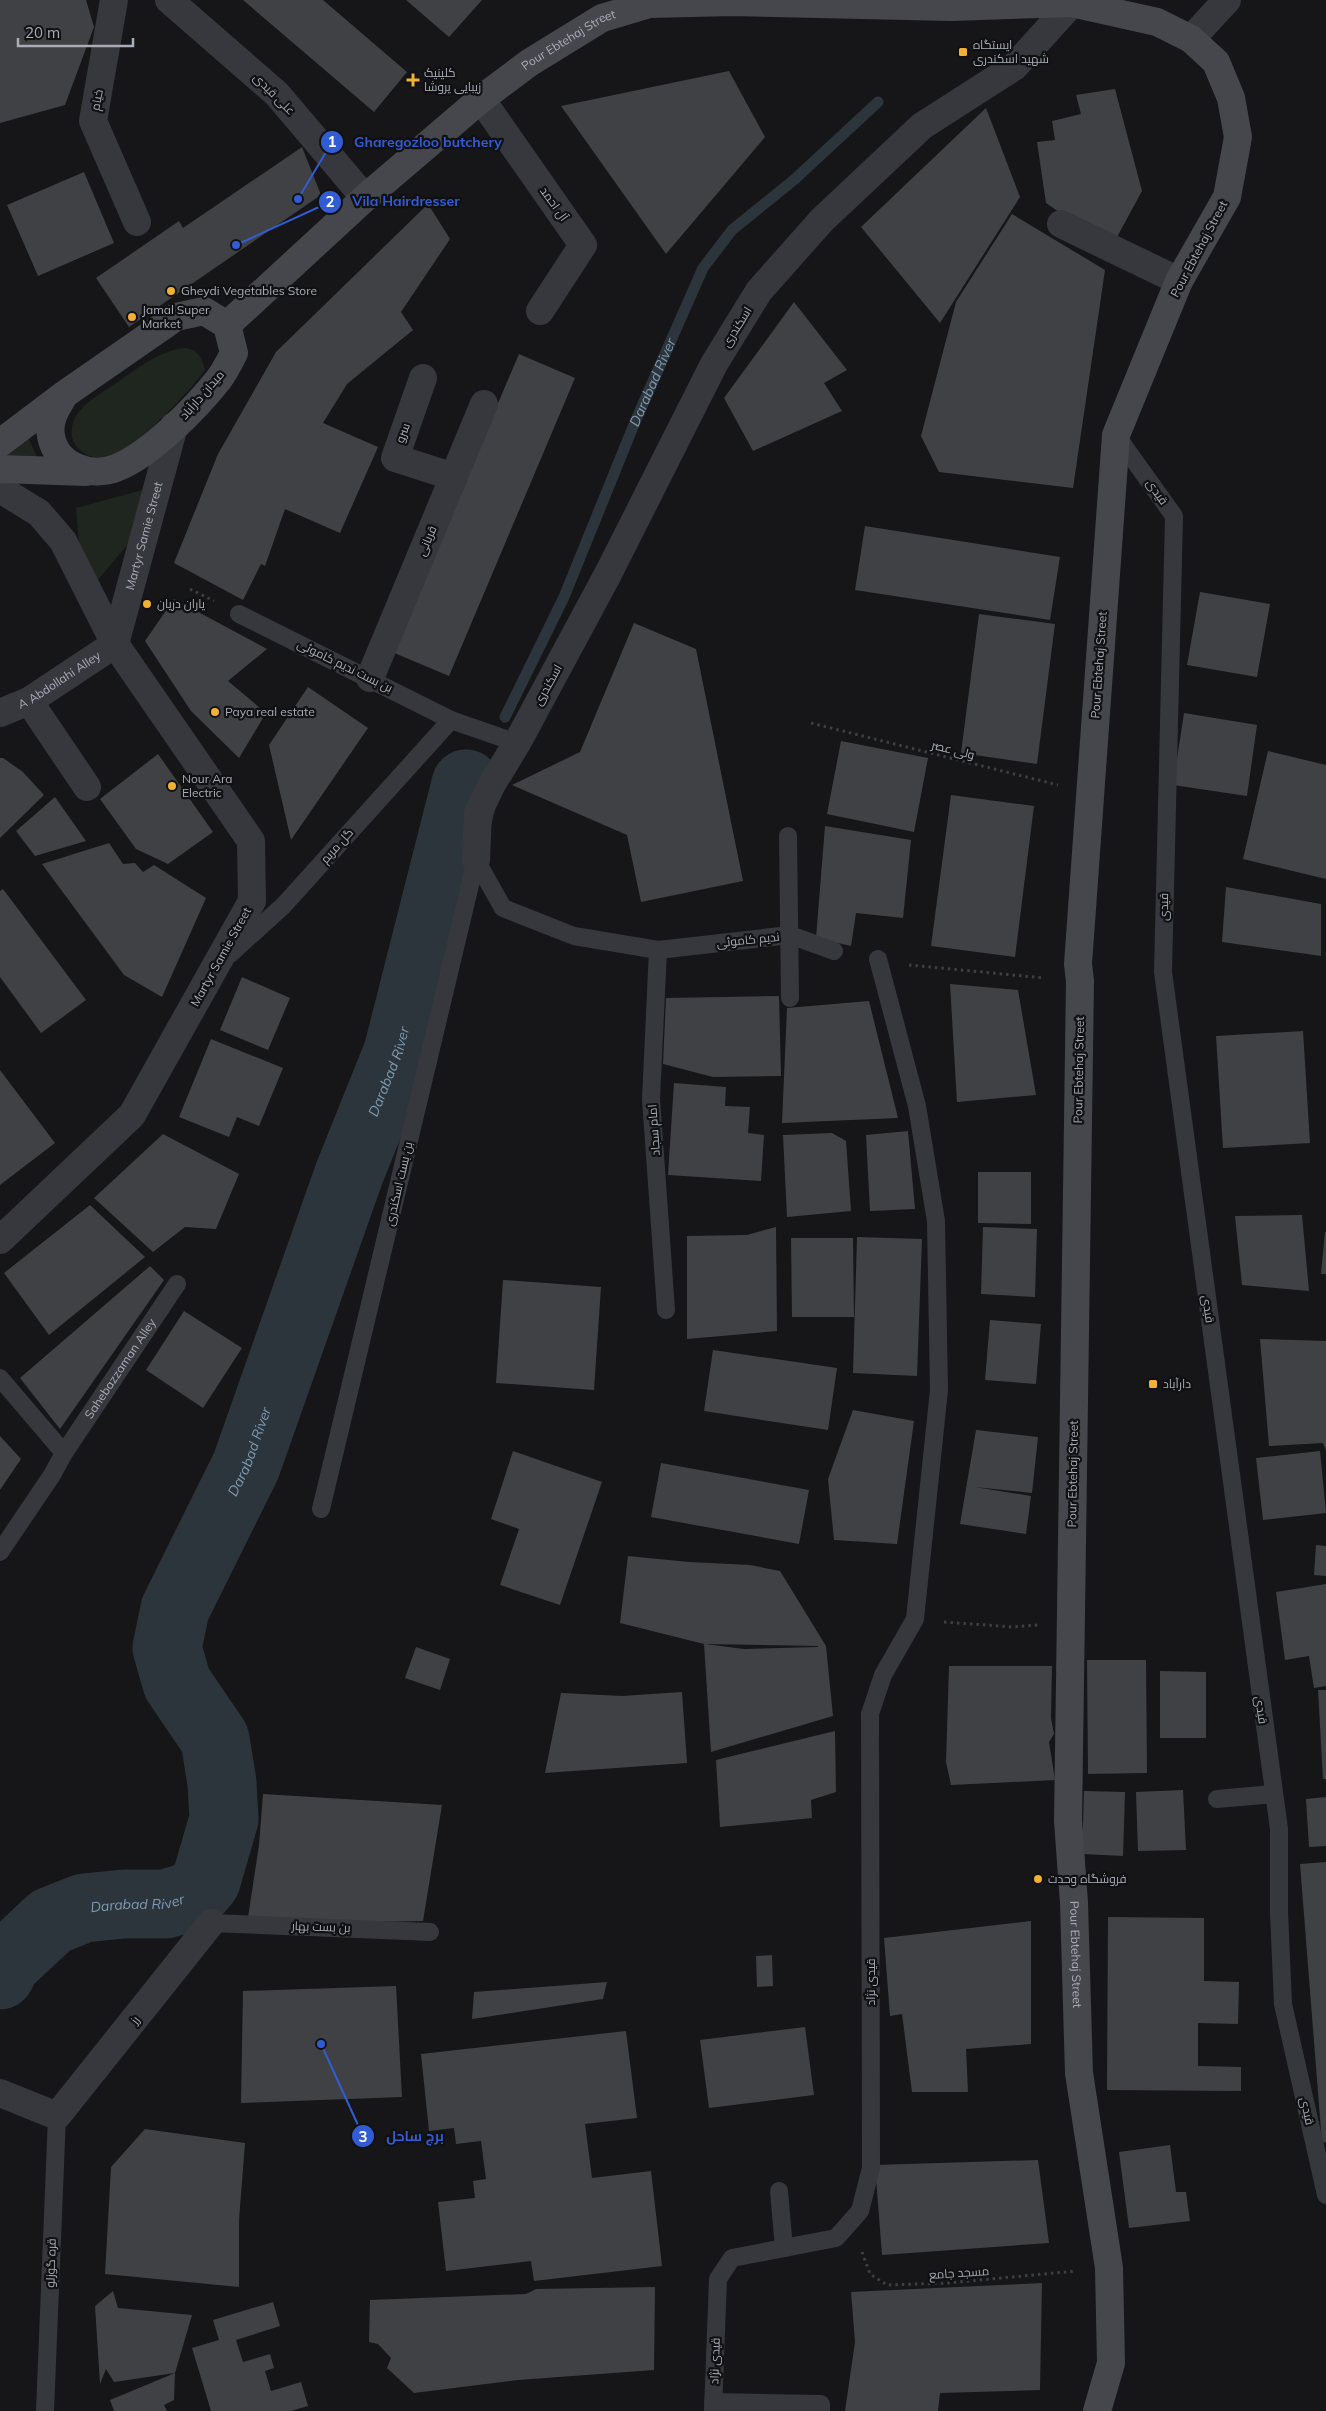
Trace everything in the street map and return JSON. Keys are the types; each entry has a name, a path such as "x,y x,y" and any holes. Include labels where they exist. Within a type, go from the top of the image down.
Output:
{"main road":[{"name":"Pour Ebtehaj Street","path":"227,325 365,198 481,99 529,63 602,18 649,4 734,1 951,7 1072,3 1157,22 1191,39 1216,62 1231,98 1238,137 1227,197 1179,281 1116,435 1078,964 1080,981 1068,1821 1074,1902 1078,2073 1109,2268 1111,2363 1097,2411"},
{"path":"0,443 64,394 176,317 204,311 227,325"},
{"name":"میدان دارآباد","path":"100,472 116,468 136,458 174,426 220,378 234,353 227,325"},
{"path":"64,394 52,416 51,436 56,452 68,463 83,470 100,472"},
{"path":"0,469 100,472"}],"street":[{"name":"خیام","path":"114,0 93,121 137,222"},
{"path":"1191,39 1227,0"},
{"name":"علی قیدی","path":"176,2 277,94 365,198"},
{"name":"اسکندری","path":"476,860 478,813 492,784 517,742 608,574 714,364 759,291 822,220 922,126 1014,67 1072,3"},
{"name":"آل احمد","path":"481,99 583,245 540,311"},
{"path":"1061,224 1179,281"},
{"name":"سرو","path":"423,378 395,458 454,477"},
{"name":"قربانی","path":"370,678 484,404"},
{"name":"Martyr Samie Street","path":"116,644 174,426"},
{"name":"Martyr Samie Street","path":"0,489 39,513 63,541 116,644 251,841 252,900 217,966 132,1115 0,1240"},
{"name":"A Abdollahi Alley","path":"0,713 29,701 116,644"},
{"path":"29,701 87,787"},
{"name":"رز","path":"57,2116 211,1923"},
{"path":"2,2094 57,2116"}],"lane":[{"name":"قیدی","path":"1116,435 1174,516 1163,972 1272,1794 1279,1829 1279,1913 1283,2004 1326,2195"},
{"name":"بن بست ندیم کاموئی","path":"239,614 451,720"},
{"path":"451,720 517,742"},
{"name":"گل مریم","path":"217,966 283,906 451,720"},
{"path":"788,836 790,998"},
{"name":"ندیم کاموئی","path":"476,860 503,908 574,936 658,950 790,935 834,951"},
{"name":"بن بست اسکندری","path":"321,1509 476,860"},
{"name":"امام سجاد","path":"658,950 652,1099 666,1310"},
{"path":"878,959 917,1106 936,1221 939,1390 915,1619"},
{"name":"Sahebazzaman Alley","path":"0,1552 177,1284"},
{"path":"0,1378 64,1453"},
{"name":"قیدی نژاد","path":"713,2406 718,2279 732,2258 836,2238 860,2211 872,2168 870,1714 883,1675 915,1619"},
{"path":"1217,1799 1272,1794"},
{"name":"بن بست بهار","path":"211,1923 430,1932"},
{"name":"قره گوزلو","path":"45,2411 57,2116"},
{"path":"779,2191 784,2248"},
{"path":"713,2406 821,2404 821,2411"}],"path":[{"name":"ولی عصر","path":"811,723 1090,794"},
{"path":"878,959 923,968 1080,981"},
{"path":"915,1619 1012,1627 1071,1623"},
{"name":"مسجد جامع","path":"851,2220 870,2274 887,2285 948,2283 1109,2268"}],"shaded area":[{"path":"186,348 194,351 199,356 205,370 150,430 117,455 98,458 89,456 81,451 72,437 72,428 75,418 84,406 152,359 169,351"},
{"path":"28,437 41,466 0,465 0,453"},
{"path":"146,489 129,543 96,582 79,542 76,508"}],"building":[{"path":"0,0 86,0 94,27 65,105 0,123"},
{"path":"243,0 323,0 407,72 374,112"},
{"path":"406,0 482,0 449,37"},
{"path":"729,71 765,137 666,254 561,106"},
{"path":"1115,89 1142,191 1111,248 1046,203 1037,142 1055,140 1052,121 1081,114 1076,95"},
{"path":"986,108 1020,197 940,323 861,227"},
{"path":"302,147 321,195 129,327 96,278 179,221 183,228"},
{"path":"84,172 114,243 38,276 7,205"},
{"path":"428,204 450,239 401,312 413,330 347,384 323,423 378,447 340,533 285,509 265,566 261,564 243,600 174,563 218,454 276,352"},
{"path":"1012,214 1105,270 1073,488 939,472 921,436 956,302"},
{"path":"794,302 847,370 824,383 842,411 753,451 724,398"},
{"path":"519,354 575,378 449,676 392,652"},
{"path":"865,526 1060,557 1050,620 855,590"},
{"path":"1200,592 1270,604 1257,677 1187,665"},
{"path":"174,599 267,649 228,681 266,713 239,758 191,711 145,641"},
{"path":"979,614 1055,624 1037,764 961,753"},
{"path":"634,623 696,649 743,881 641,902 627,835 512,785 580,752"},
{"path":"308,687 368,728 291,840 269,745"},
{"path":"1184,713 1257,725 1247,796 1173,785"},
{"path":"841,741 928,758 914,832 827,814"},
{"path":"1268,751 1326,765 1326,879 1243,859"},
{"path":"158,754 213,832 168,864 136,849 100,799"},
{"path":"0,758 3,758 23,772 44,795 0,838"},
{"path":"951,795 1034,806 1015,957 931,946"},
{"path":"55,797 86,841 35,856 16,831"},
{"path":"825,826 911,840 903,918 856,913 851,946 816,938"},
{"path":"109,843 123,864 135,863 143,872 154,865 206,898 162,997 124,975 42,864"},
{"path":"1226,887 1321,904 1321,956 1222,942"},
{"path":"3,889 86,1000 41,1033 0,977 0,891"},
{"path":"242,977 290,998 268,1050 220,1030"},
{"path":"950,984 1018,990 1036,1095 957,1102"},
{"path":"779,996 781,1076 713,1077 663,1064 666,998"},
{"path":"869,1001 898,1118 782,1123 787,1008"},
{"path":"1303,1031 1310,1143 1223,1148 1216,1036"},
{"path":"211,1039 283,1068 259,1126 237,1117 229,1137 179,1117"},
{"path":"0,1070 55,1143 0,1185"},
{"path":"674,1083 726,1087 725,1106 750,1107 748,1133 764,1135 761,1181 668,1175"},
{"path":"908,1131 915,1209 870,1211 866,1135"},
{"path":"832,1133 846,1141 851,1211 787,1217 783,1135"},
{"path":"163,1134 239,1174 216,1229 185,1227 153,1252 94,1198"},
{"path":"978,1172 1031,1172 1031,1224 978,1223"},
{"path":"90,1205 145,1257 49,1335 4,1273"},
{"path":"1302,1215 1309,1291 1242,1285 1235,1216"},
{"path":"776,1227 777,1331 687,1339 687,1236 747,1235"},
{"path":"983,1227 1037,1229 1035,1297 981,1294"},
{"path":"1325,1232 1326,1274 1321,1274"},
{"path":"857,1237 922,1239 917,1376 853,1373"},
{"path":"791,1238 853,1238 854,1317 792,1317"},
{"path":"150,1266 164,1280 60,1429 20,1378"},
{"path":"503,1280 601,1287 594,1390 496,1383"},
{"path":"184,1311 242,1348 203,1408 146,1370"},
{"path":"990,1320 1041,1324 1036,1384 985,1380"},
{"path":"1260,1339 1326,1341 1326,1451 1323,1443 1269,1446"},
{"path":"713,1350 837,1368 828,1430 704,1411"},
{"path":"853,1410 914,1421 897,1544 834,1540 828,1479"},
{"path":"976,1430 1038,1437 1032,1493 975,1487 1031,1496 1026,1534 960,1524"},
{"path":"0,1436 21,1459 0,1490"},
{"path":"513,1451 602,1482 560,1605 500,1585 519,1529 491,1519"},
{"path":"1320,1451 1326,1513 1263,1520 1256,1458"},
{"path":"661,1463 809,1490 799,1544 651,1517"},
{"path":"1316,1545 1326,1546 1326,1576 1314,1575"},
{"path":"628,1556 750,1565 780,1571 826,1646 833,1716 711,1752 704,1644 620,1623","holes":["705,1644 818,1646 744,1649"]},
{"path":"1326,1584 1326,1686 1314,1688 1309,1656 1285,1660 1276,1592"},
{"path":"416,1647 450,1659 440,1690 405,1678"},
{"path":"1087,1660 1146,1660 1147,1773 1088,1774"},
{"path":"949,1666 1052,1666 1051,1718 1054,1734 1049,1742 1055,1780 951,1785 946,1762"},
{"path":"1160,1671 1206,1672 1206,1738 1160,1738"},
{"path":"1318,1690 1326,1690 1326,1779 1323,1779"},
{"path":"682,1692 687,1763 545,1773 561,1693 622,1696"},
{"path":"835,1731 836,1792 811,1800 812,1818 720,1827 716,1760"},
{"path":"1183,1790 1186,1850 1138,1851 1136,1792"},
{"path":"1084,1791 1125,1792 1123,1856 1082,1854"},
{"path":"263,1794 442,1805 423,1921 247,1924 259,1845"},
{"path":"1326,1797 1326,1846 1309,1847 1306,1799"},
{"path":"1326,1862 1326,2142 1322,2143 1300,1864"},
{"path":"1108,1917 1204,1918 1204,1981 1239,1982 1238,2024 1198,2023 1198,2066 1241,2067 1241,2091 1107,2090"},
{"path":"1031,1921 1031,2044 966,2049 968,2092 912,2092 902,2014 890,2016 884,1938"},
{"path":"772,1955 773,1986 757,1987 756,1956"},
{"path":"607,1982 603,1999 472,2019 474,1992"},
{"path":"396,1986 402,2097 241,2103 243,1991"},
{"path":"805,2027 814,2095 709,2108 700,2040"},
{"path":"626,2031 637,2118 585,2124 592,2178 651,2171 662,2266 534,2281 531,2261 446,2271 438,2202 475,2198 473,2181 486,2179 481,2141 456,2144 454,2128 429,2131 421,2054"},
{"path":"145,2129 245,2143 239,2220 239,2287 105,2274 111,2167"},
{"path":"1170,2145 1176,2192 1186,2192 1190,2221 1129,2228 1119,2152"},
{"path":"1038,2160 1049,2243 882,2255 875,2165"},
{"path":"1042,2283 1040,2390 940,2393 938,2411 845,2411 855,2342 851,2292"},
{"path":"655,2287 654,2370 518,2380 414,2393 387,2368 391,2358 378,2344 369,2342 370,2300 526,2294 536,2289"},
{"path":"113,2291 118,2308 192,2315 175,2373 114,2382 106,2369 100,2384 95,2306"},
{"path":"273,2302 280,2326 236,2340 243,2362 270,2354 274,2368 265,2371 271,2391 301,2382 308,2406 291,2411 211,2411 192,2348 219,2340 213,2320"},
{"path":"175,2373 174,2400 164,2405 167,2411 114,2411 110,2400"}],"waterway":[{"name":"Darabad River","path":"505,717 564,597 635,422 703,268 732,230 795,179 878,102"},
{"name":"Darabad River","path":"0,1975 6,1963 51,1921 84,1908 124,1904 165,1904 193,1896 206,1881 224,1819 222,1783 215,1739 177,1683 167,1648 175,1609 246,1466 349,1174 398,1052 466,784"}],"place":[{"name":"ایستگاه شهید اسکندری","path":"963,52"},
{"name":"کلینیک زیبایی یروشا","path":"413,80"},
{"name":"Gharegozloo butchery","path":"298,199"},
{"name":"Vila Hairdresser","path":"236,245"},
{"name":"Gheydi Vegetables Store","path":"171,291"},
{"name":"Jamal Super Market","path":"132,317"},
{"name":"یاران دریان","path":"147,604"},
{"name":"Paya real estate","path":"215,712"},
{"name":"Nour Ara Electric","path":"172,786"},
{"name":"دارآباد","path":"1153,1384"},
{"name":"فروشگاه وحدت","path":"1038,1879"},
{"name":"برج ساحل","path":"321,2044"}]}
